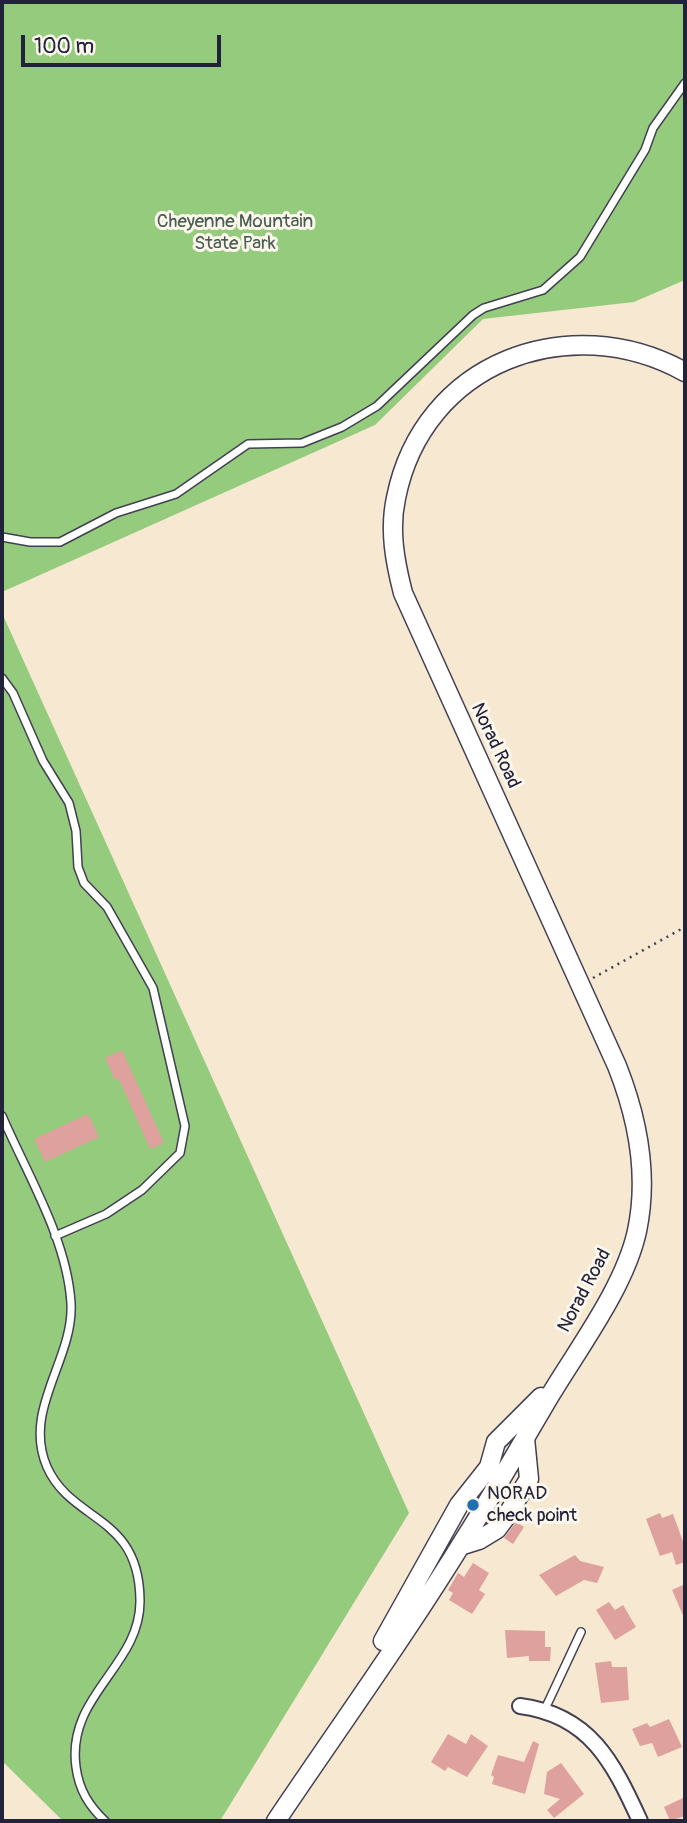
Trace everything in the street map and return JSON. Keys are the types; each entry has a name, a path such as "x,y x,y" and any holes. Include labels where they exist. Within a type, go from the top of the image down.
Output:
{"street":[{"name":"Norad Road","path":"276,1821 460,1546 621,1274 637,1232 642,1158 627,1091 403,593 393,537 395,500 402,472 435,416 482,372 509,358 564,344 593,343 660,358 685,373"},
{"name":"Norad Road","path":"318,1758 341,1709 405,1604 453,1514 489,1467 496,1442 539,1400 577,1350"},
{"path":"460,1546 480,1540 497,1529 529,1479 525,1437"},
{"path":"520,1706 545,1709 578,1728 603,1750 639,1821"}],"lane":[{"path":"2,537 60,542 116,513 176,494 248,444 302,443 363,416 388,397 473,315 484,308 543,290 564,274 590,243 645,150 653,128 685,83"},
{"path":"2,678 13,693 43,761 69,803 75,824 78,867 84,883 107,907 153,988 185,1126 180,1153 142,1190 106,1214 55,1236"},
{"path":"2,1116 55,1236 68,1282 71,1304 69,1336 41,1411 40,1438 47,1466 60,1487 117,1534 129,1550 137,1572 139,1620 126,1649 79,1721 73,1750 77,1778 88,1803 105,1821"},
{"path":"545,1709 581,1632"}],"path":[{"path":"581,985 685,927"}],"green space":[{"name":"Cheyenne Mountain State Park","path":"2,2 685,2 685,280 634,302 483,319 375,425 2,592"},
{"path":"2,613 409,1513 220,1821 63,1821 2,1761"}],"building":[{"path":"122,1050 164,1143 150,1149 119,1079 115,1080 105,1058"},
{"path":"88,1114 99,1137 45,1162 34,1139"},
{"path":"660,1513 662,1518 673,1514 685,1547 685,1562 676,1565 672,1552 660,1556 646,1519"},
{"name":"NORAD check point","path":"516,1522 524,1527 513,1544 504,1538"},
{"path":"575,1555 580,1561 604,1567 597,1583 584,1580 556,1596 539,1575"},
{"path":"473,1563 489,1573 479,1590 485,1594 472,1614 449,1600 453,1593 448,1590 458,1573 464,1577"},
{"path":"685,1584 685,1620 672,1590"},
{"path":"609,1602 615,1610 623,1605 636,1627 615,1640 596,1610"},
{"path":"505,1630 545,1631 545,1647 551,1647 550,1661 529,1661 529,1656 507,1658"},
{"path":"611,1661 612,1667 627,1667 629,1700 601,1703 595,1663"},
{"path":"669,1719 682,1747 658,1757 652,1743 640,1746 632,1729 647,1723 650,1727"},
{"path":"448,1734 466,1744 471,1734 488,1746 467,1777 448,1767 445,1771 431,1762"},
{"path":"533,1741 539,1744 525,1794 492,1784 494,1777 491,1775 498,1755 524,1762"},
{"path":"561,1763 584,1794 554,1818 547,1810 560,1799 544,1794 547,1772"},
{"path":"685,1797 685,1816 670,1821 664,1807"}],"place":[{"name":"NORAD check point","path":"473,1505"}]}
